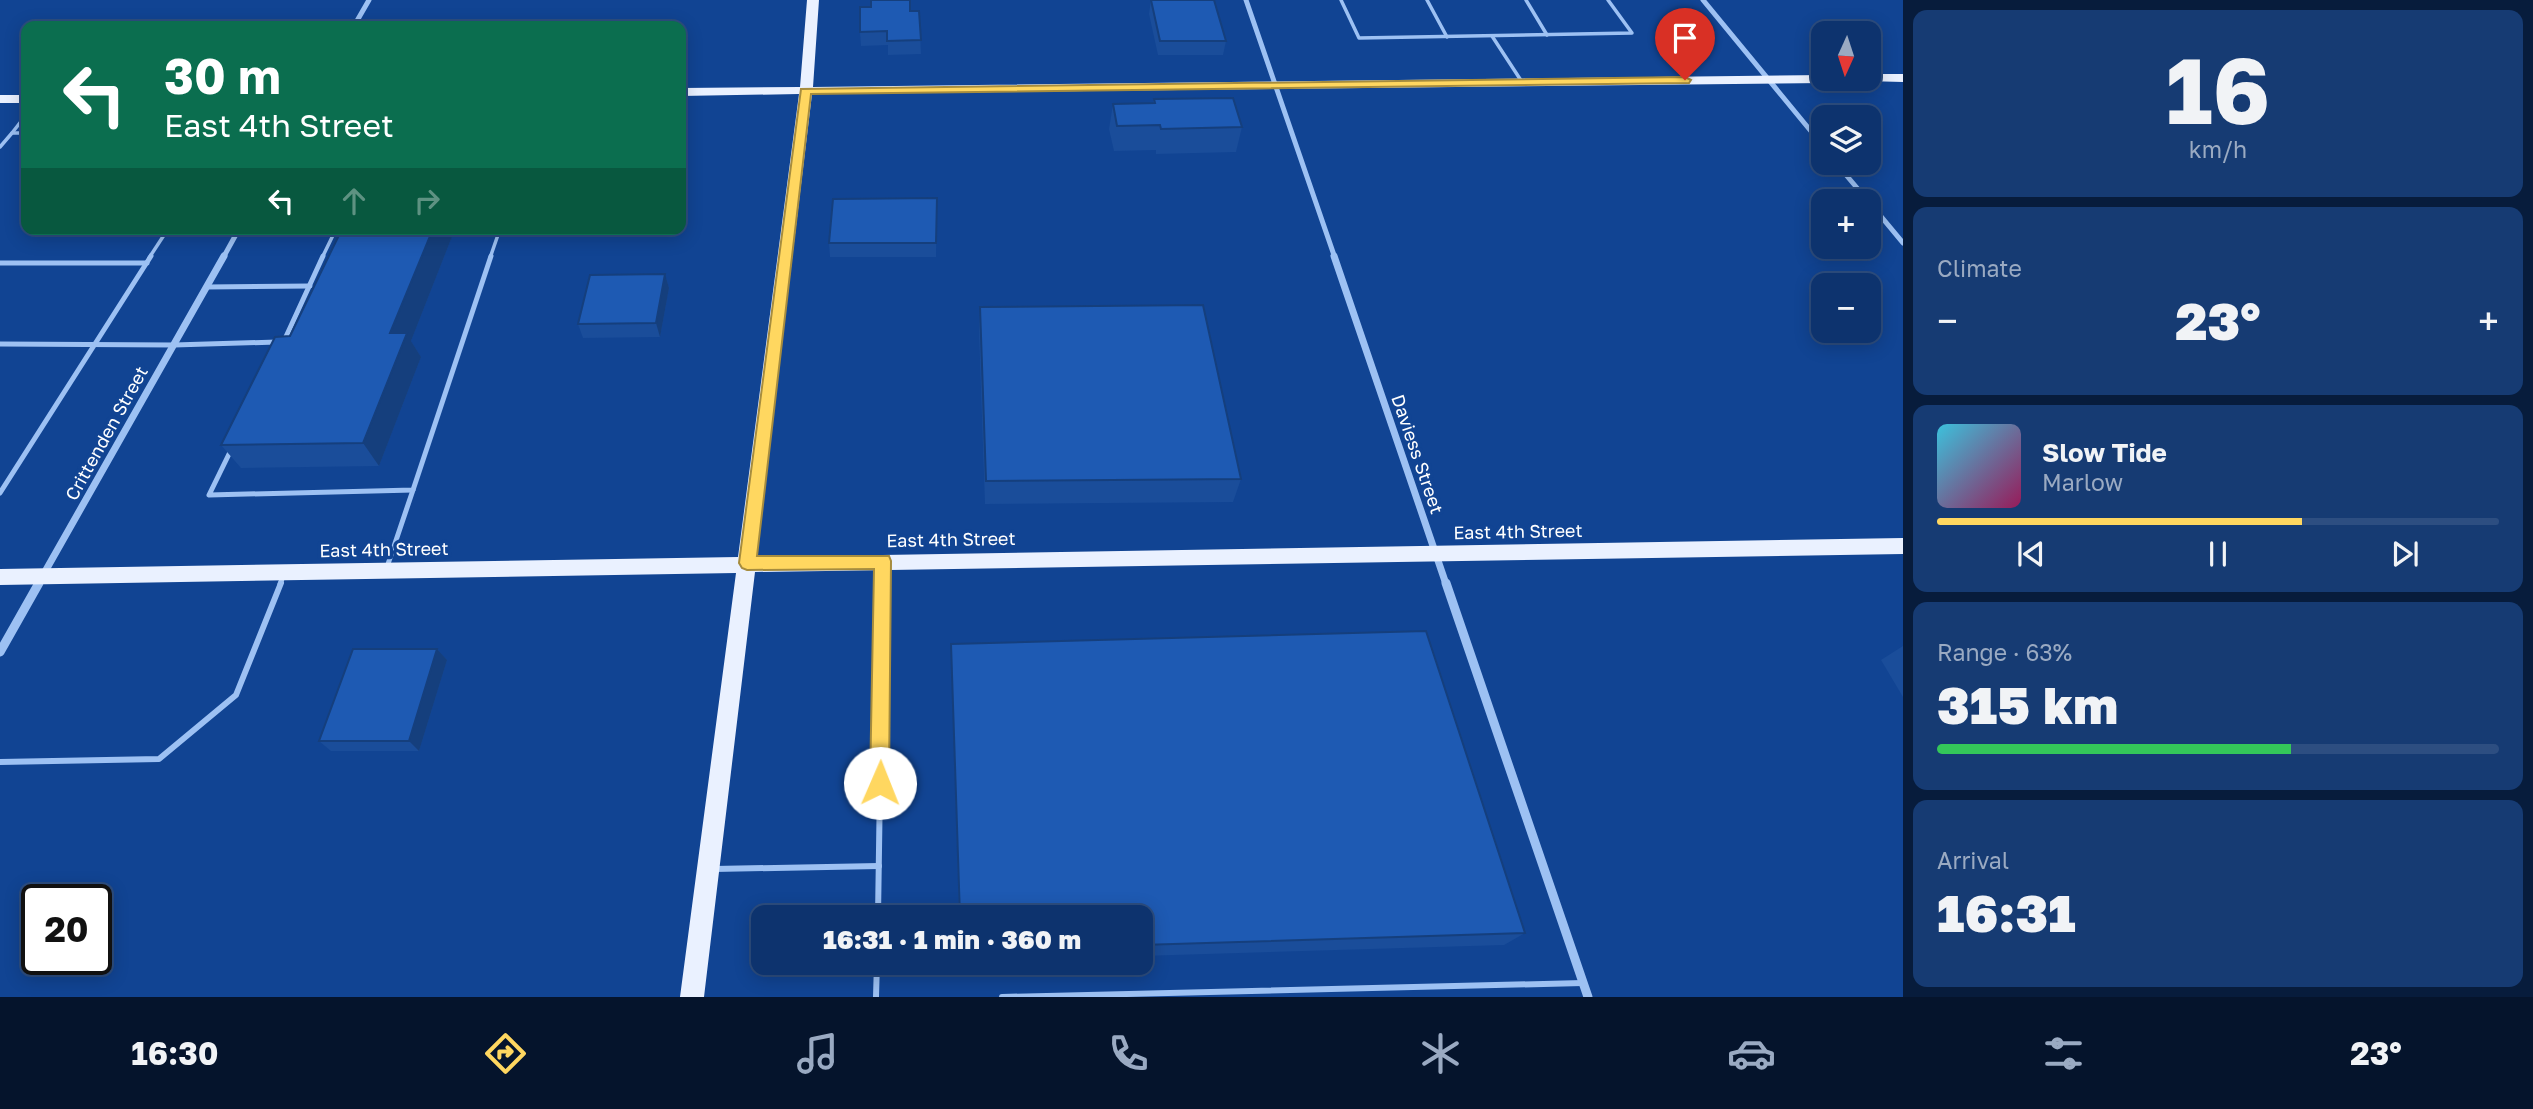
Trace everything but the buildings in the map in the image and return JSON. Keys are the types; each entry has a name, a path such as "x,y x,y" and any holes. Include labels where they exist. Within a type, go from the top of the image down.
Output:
{"main road":[{"path":"692,997 806,91 813,0"},
{"path":"1881,78 1903,78"},
{"path":"686,92 1811,79"},
{"path":"0,99 21,99"},
{"name":"East 4th Street","path":"0,577 1903,546"}],"street":[{"path":"358,21 369,0"},
{"name":"Daviess Street","path":"1246,0 1588,997"},
{"path":"1703,0 1811,131"},
{"path":"1846,175 1858,189"},
{"path":"1881,216 1903,243"},
{"name":"Crittenden Street","path":"0,652 236,235"}],"lane":[{"path":"1341,0 1359,38 1632,33 1608,0"},
{"path":"1427,0 1447,37"},
{"path":"1525,0 1547,35"},
{"path":"1492,36 1522,82"},
{"path":"0,147 21,122"},
{"path":"12,133 21,133"},
{"path":"0,493 164,235"},
{"path":"277,354 333,235"},
{"path":"386,570 498,235"},
{"path":"0,263 147,263"},
{"path":"206,287 310,286"},
{"path":"0,344 174,345 283,342"},
{"path":"232,448 209,495 413,490"},
{"path":"878,905 883,561"},
{"path":"0,762 159,758 236,695 285,571"},
{"path":"708,869 879,866"},
{"path":"876,997 877,975"},
{"path":"1002,997 1583,983"}],"route":[{"path":"880,783 883,561 747,563 806,91 1685,80"}]}
